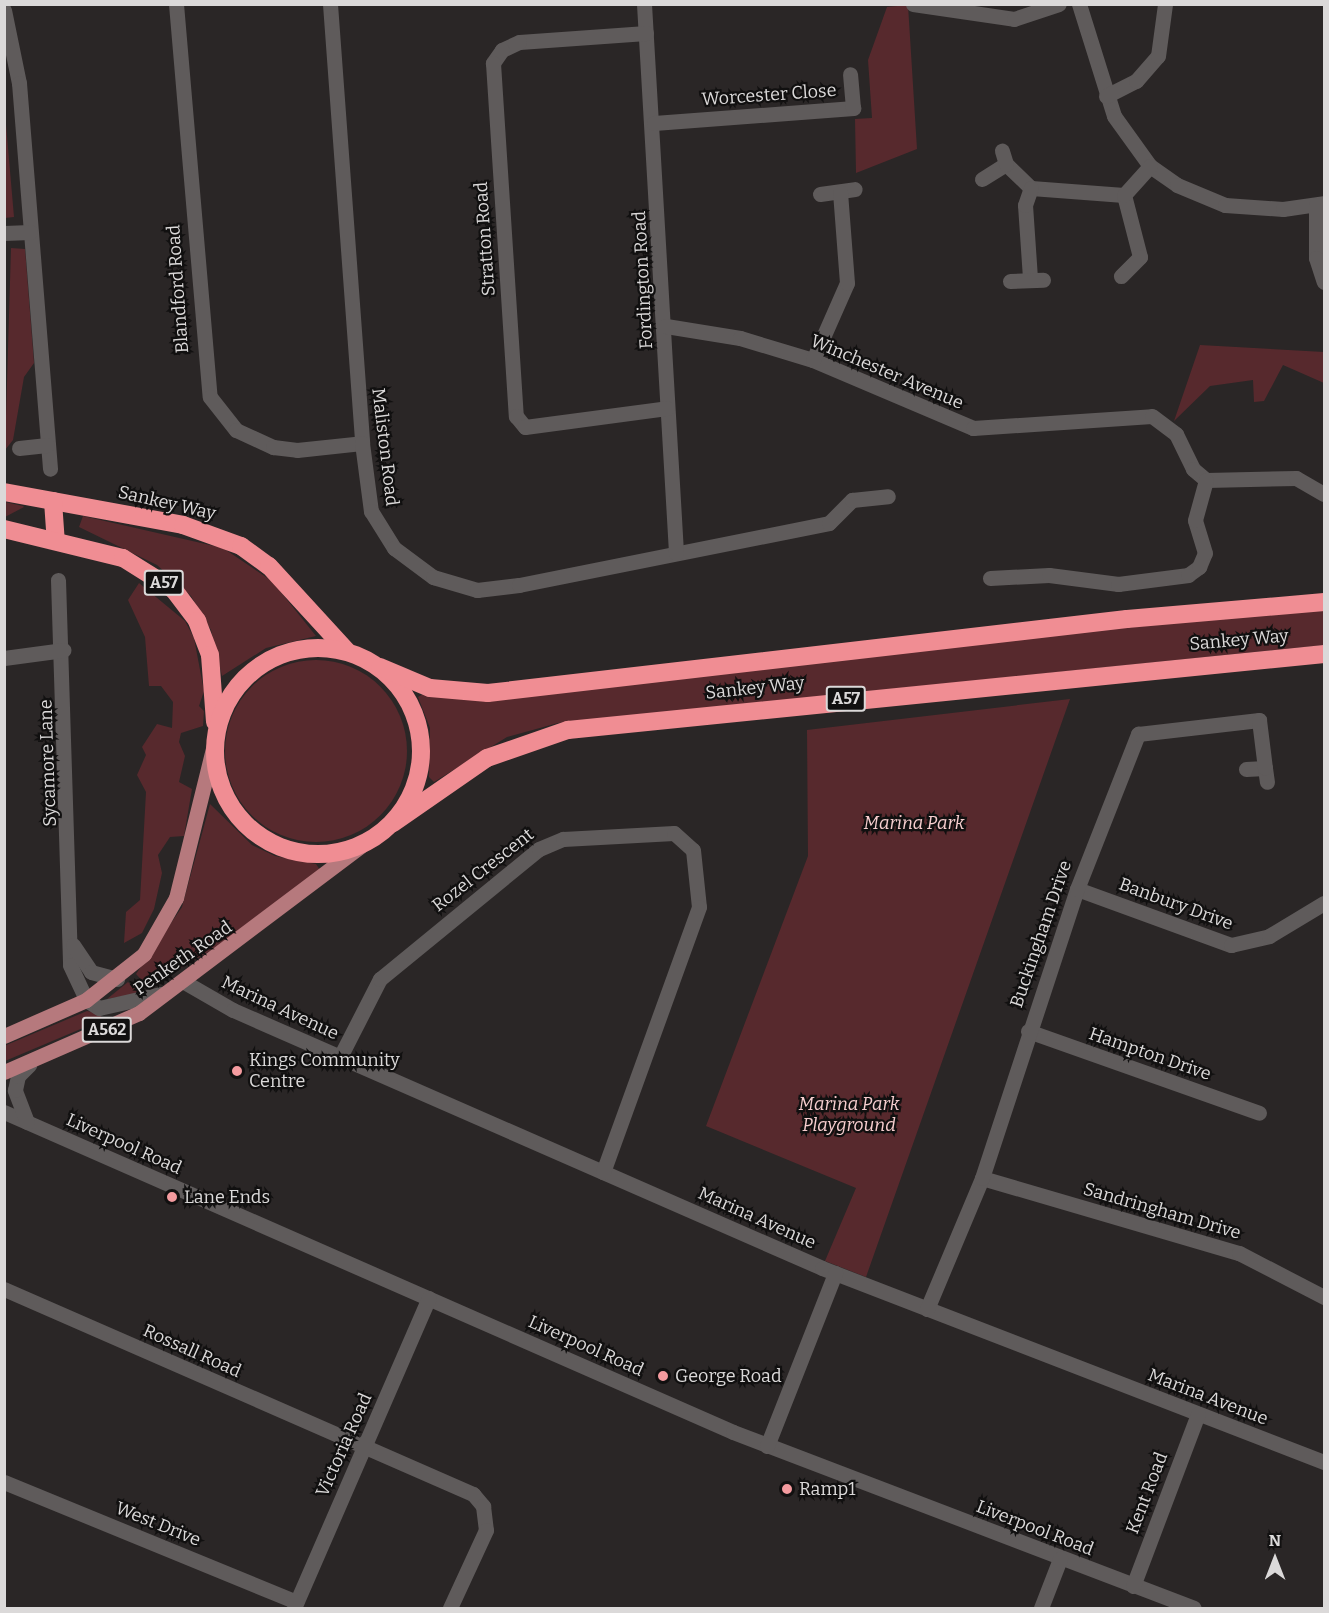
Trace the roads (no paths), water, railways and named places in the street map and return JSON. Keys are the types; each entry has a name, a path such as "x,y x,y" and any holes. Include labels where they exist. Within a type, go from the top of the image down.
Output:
{"highway":[{"name":"Sankey Way","path":"4,492 183,525 241,546 269,566 348,651"},
{"path":"53,501 56,540"},
{"name":"A57","path":"4,529 123,558 174,590 196,621 210,655 214,742 217,775 228,803 247,827 272,844 302,854 334,854 365,843 393,823 418,781 422,749 417,718 402,690 380,667 348,651 315,647 283,653 255,668 234,690 214,742"},
{"name":"Sankey Way","path":"380,667 430,688 488,693 1127,619 1324,602"},
{"name":"Sankey Way","path":"393,823 487,758 568,730 1324,654"}],"main road":[{"name":"Penketh Road","path":"4,1036 86,1000 117,979 144,954 176,898 214,742"},
{"name":"Penketh Road","path":"4,1072 29,1065 93,1038 183,985 365,843"}],"street":[{"name":"Blandford Road","path":"176,4 210,397 236,430 273,447 297,450 362,443"},
{"name":"Maliston Road","path":"330,4 362,443 370,511 394,548 433,577 477,590 830,523 852,500 888,496"},
{"name":"Fordington Road","path":"644,4 654,123 666,326 667,408 676,554"},
{"path":"913,4 1014,19 1059,4"},
{"path":"1079,4 1106,96 1124,135 1150,166 1177,185 1225,205 1259,209 1320,204 1316,258 1324,282"},
{"path":"1106,96 1146,73 1158,56 1165,4"},
{"path":"4,10 19,83 46,445 50,469"},
{"name":"Stratton Road","path":"646,33 519,42 493,63 516,416 525,427 667,408"},
{"name":"Worcester Close","path":"654,123 853,108 850,74"},
{"path":"982,179 1004,157 1031,188 1124,195"},
{"path":"1124,195 1150,166"},
{"path":"1010,280 1037,279 1025,205 1031,188"},
{"path":"813,360 847,283 848,191 820,194"},
{"path":"1121,276 1140,257 1124,195"},
{"path":"4,233 30,232"},
{"name":"Winchester Avenue","path":"666,326 740,338 813,360 973,428 1152,416 1176,434 1193,469 1206,480"},
{"path":"19,448 46,445"},
{"path":"990,578 1049,575 1118,584 1188,575 1199,567 1205,553 1195,520 1206,480 1296,478 1324,494"},
{"name":"Sycamore Lane","path":"58,580 63,650 73,945 70,966 86,1000"},
{"path":"4,658 63,650"},
{"name":"Buckingham Drive","path":"927,1309 982,1178 1028,1031 1077,889 1138,734 1259,720 1266,775 1246,769"},
{"name":"Rozel Crescent","path":"340,1057 380,979 538,849 563,838 674,833 693,850 699,907 603,1172"},
{"name":"Banbury Drive","path":"1077,889 1232,945 1269,936 1324,903"},
{"path":"73,945 91,972 117,979"},
{"path":"86,1000 115,1008 183,985"},
{"name":"Marina Avenue","path":"183,985 233,1010 835,1273 1324,1462"},
{"name":"Hampton Drive","path":"1028,1031 1259,1113"},
{"path":"27,1122 15,1090 18,1076 29,1065"},
{"name":"Liverpool Road","path":"4,1112 766,1446 1194,1608"},
{"name":"Sandringham Drive","path":"982,1178 1239,1253 1324,1297"},
{"path":"766,1446 835,1273"},
{"name":"Rossall Road","path":"4,1289 473,1494 483,1506 486,1530 450,1608"},
{"name":"Victoria Road","path":"295,1605 429,1298"},
{"name":"Kent Road","path":"1133,1586 1198,1414"},
{"name":"West Drive","path":"4,1482 295,1605"},
{"path":"1041,1608 1060,1559"}],"place":[{"name":"Kings Community Centre","path":"237,1071"},
{"name":"Lane Ends","path":"172,1197"},
{"name":"George Road","path":"663,1376"},
{"name":"Ramp1","path":"787,1489"}],"park label":[{"name":"Marina Park","path":"914,823"},
{"name":"Marina Park Playground","path":"849,1115"}]}
